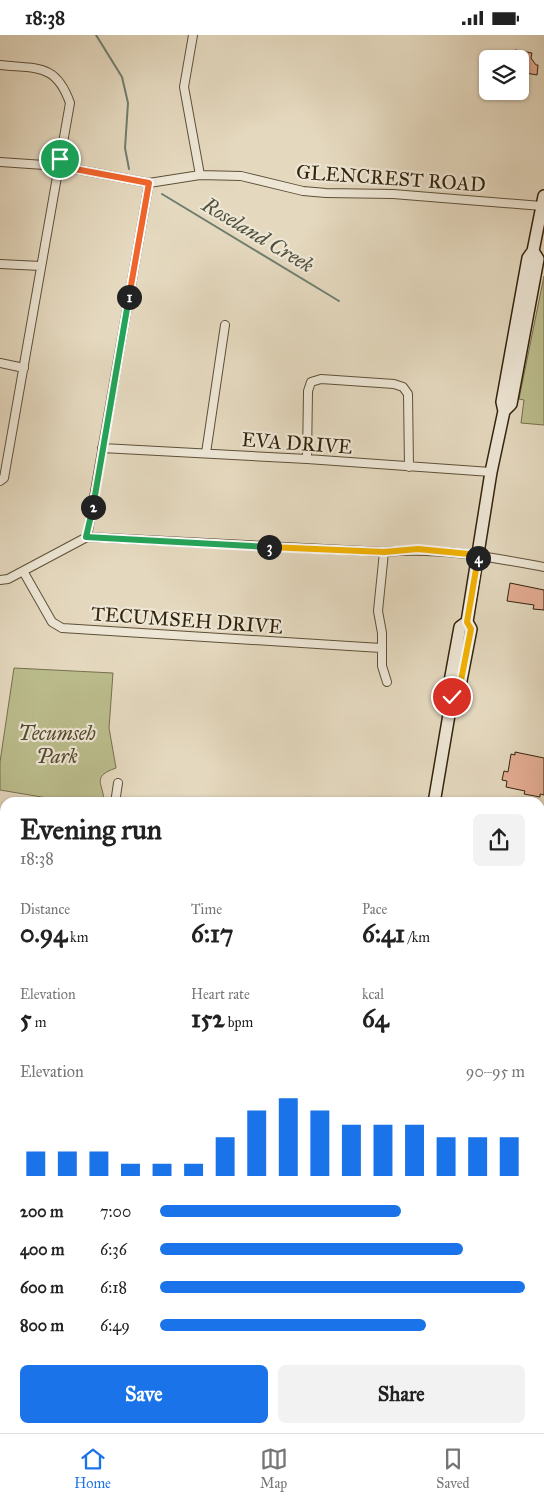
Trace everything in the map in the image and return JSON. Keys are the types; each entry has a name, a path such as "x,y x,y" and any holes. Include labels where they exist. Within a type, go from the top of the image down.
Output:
{"main road":[{"path":"435,797 452,697 459,691 471,629 467,622 491,472 504,411 511,404 538,259 533,251 543,201"}],"street":[{"path":"193,35 184,87 200,175"},
{"path":"0,65 39,69 55,75 65,88 70,103 4,478 0,481"},
{"name":"GLENCREST ROAD","path":"0,162 59,166 149,183 200,175 240,176 303,191 326,193 543,201"},
{"path":"86,537 95,497 149,183"},
{"path":"0,264 41,266"},
{"path":"206,453 225,325"},
{"path":"0,363 24,368"},
{"path":"307,459 308,391 311,382 321,379 394,384 403,387 408,394 409,467"},
{"name":"EVA DRIVE","path":"102,448 307,459 491,472"},
{"path":"0,580 8,579 86,537 384,552 418,549 479,555 544,567"},
{"path":"384,552 378,611 382,633 382,666 387,682"},
{"name":"TECUMSEH DRIVE","path":"23,571 52,623 62,628 381,648"},
{"path":"116,797 118,783"}],"green space":[{"path":"544,276 544,425 521,423 524,400 519,399"},
{"name":"Tecumseh Park","path":"14,668 113,673 109,728 116,768 108,771 101,778 103,797 41,797 0,790 0,762"}],"building":[{"path":"529,52 532,53 531,58 538,65 537,75 529,74"},
{"path":"510,583 544,590 544,610 533,609 534,605 507,601"},
{"path":"515,752 544,758 544,795 540,794 540,797 524,794 525,791 506,787 507,781 502,780 504,771 508,772 511,754 515,755"}],"waterway":[{"name":"Roseland Creek","path":"96,35 122,77 128,103 125,148 129,169"},
{"name":"Roseland Creek","path":"162,194 339,301"}],"route":[{"path":"60,159 59,166 149,183 95,497 86,537 384,552 418,549 479,555 467,622 471,629 459,691 452,697"}]}
